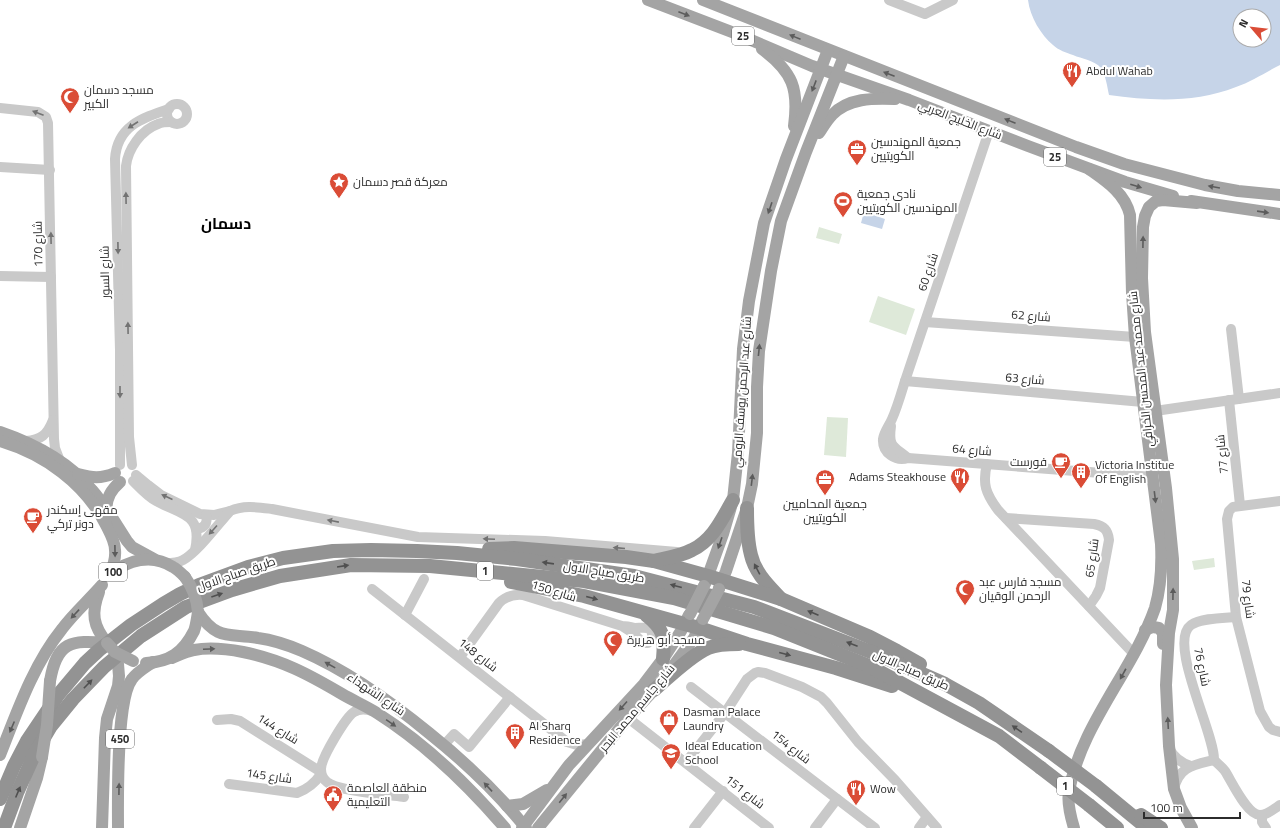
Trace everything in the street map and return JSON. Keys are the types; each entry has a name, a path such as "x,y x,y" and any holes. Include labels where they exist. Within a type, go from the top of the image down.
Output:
{"highway":[{"path":"651,561 686,553 705,541 715,531 733,500"},
{"path":"747,508 748,540 751,557 762,578 781,599"},
{"path":"457,553 486,549 514,548 626,557 651,561 706,581 781,599 870,637 921,665 945,684"},
{"path":"637,549 645,553 651,561"},
{"name":"طريق صباح الاول","path":"0,799 14,766 28,740 46,711 71,679 85,663 117,635 148,613 180,594 199,585 248,567 306,554 333,551 371,550 457,553 517,559 634,576 754,607 879,655 945,684 979,703 1049,751 1118,803 1147,828"},
{"name":"طريق صباح الاول","path":"4,828 35,752 51,726 104,667 141,636 186,607 252,583 280,576 351,565 430,566 584,581 674,598 774,628 869,666 999,736 1042,768 1113,825"},
{"path":"430,566 584,596 643,612 687,619 747,644 836,668 922,695"},
{"path":"643,612 661,628 665,644 663,658"},
{"path":"654,690 691,659 708,648 726,644 747,644"},
{"path":"1118,803 1140,814 1161,828"}],"main road":[{"name":"شارع الخليج العربي","path":"648,0 737,34 821,69 909,100 1140,187 1197,203 1280,214"},
{"name":"شارع الخليج العربي","path":"703,0 1076,147 1124,164 1205,185 1238,191 1280,195"},
{"path":"737,34 756,45 772,57 792,82 796,97 796,110 788,154 798,154 801,158 801,165"},
{"name":"شارع عبد الرحمن يوسف الرومي","path":"706,581 723,534 733,500 739,445 743,348 749,301 764,223 788,154 828,50"},
{"name":"شارع عبد الرحمن يوسف الرومي","path":"720,584 747,508 752,484 757,433 759,351 771,271 781,222 801,165 844,56"},
{"path":"806,152 831,115 842,107 870,98 909,100"},
{"path":"1028,146 1024,142 1024,138 1026,134 1030,133 1067,147 1076,147"},
{"name":"شارع محمد عبد المحسن الخرافي","path":"1074,828 1071,819 1068,793 1078,758 1132,649 1145,630 1157,598 1161,570 1161,544 1153,477 1148,409 1142,278 1137,261 1127,204 1115,190 1089,169"},
{"name":"شارع محمد عبد المحسن الخرافي","path":"1192,828 1181,808 1174,789 1169,746 1166,685 1169,633 1173,610 1173,559 1135,337 1137,261 1144,221 1151,205 1156,201 1163,200 1197,203"},
{"name":"100","path":"0,432 26,441 47,452 78,474 93,490 132,547 159,561 173,566 185,577 192,587 197,599 198,612 194,630 184,646 172,658"},
{"name":"100","path":"0,441 22,448 47,461 66,475 93,504 104,520 115,545 115,560 110,574 95,601 94,616 97,628 113,653"},
{"path":"78,474 102,478 118,473"},
{"path":"106,509 106,502 113,489 118,473"},
{"name":"100","path":"110,574 120,566 132,561 159,561"},
{"path":"1161,570 1164,583 1160,610 1163,614 1167,615 1173,610"},
{"name":"شارع جاسم محمد البحر","path":"524,827 569,766 644,684 663,658 687,619 706,581"},
{"name":"شارع جاسم محمد البحر","path":"538,828 628,718 654,690 675,664 701,624 720,584"},
{"path":"0,755 31,681 44,655 62,629 102,586"},
{"name":"شارع الشهداء","path":"198,612 205,623 220,633 258,638 287,645 328,664 382,696 444,745 473,771 507,806 524,827"},
{"path":"1145,630 1155,626 1159,628 1163,634 1162,668 1166,685"},
{"path":"20,828 37,778 42,757 47,725 50,681 54,663 63,650 76,642 85,641 133,661 142,663 172,658"},
{"name":"شارع الشهداء","path":"172,658 193,650 212,648 232,650 259,656 293,667 376,713 419,744 487,807 505,828"},
{"name":"450","path":"103,826 105,738 108,719 118,686 119,676 113,653"},
{"name":"450","path":"118,828 120,750 125,695 131,680 153,662"},
{"path":"507,806 523,804 555,785"}],"street":[{"path":"889,0 925,14 953,0"},
{"path":"180,104 185,108 187,113 186,119 182,124 170,122 167,116 169,109 174,105 180,104"},
{"name":"شارع 170","path":"0,108 36,111 42,113 46,117 49,126 53,418 54,443 60,461"},
{"name":"شارع السور","path":"118,473 120,350 116,147 126,130 145,118 169,109"},
{"name":"شارع السور","path":"134,478 135,469 132,465 129,438 126,166 129,152 140,137 157,124 170,122"},
{"name":"شارع 60","path":"891,420 989,131"},
{"path":"0,167 50,170"},
{"path":"0,276 51,277"},
{"name":"شارع 62","path":"925,322 1135,337"},
{"name":"شارع 77","path":"1231,329 1240,505"},
{"name":"شارع 63","path":"905,381 1148,409"},
{"path":"1148,409 1234,400 1280,393"},
{"name":"شارع 170","path":"26,441 42,437 48,430 53,418"},
{"name":"شارع 64","path":"891,420 884,436 884,447 888,453 895,458 902,460 908,458 1153,477"},
{"path":"132,465 126,463 118,473 127,484 134,478"},
{"name":"شارع 65","path":"987,464 985,481 987,493 995,505 1089,606 1132,649"},
{"path":"134,478 148,485 161,495 200,514 206,515 214,515 236,508 250,506 418,537 545,541 686,553"},
{"path":"134,478 152,498 187,516 191,520 196,529 197,543 195,550"},
{"path":"1240,505 1280,501"},
{"name":"شارع 79","path":"1240,505 1231,508 1227,519 1236,616 1260,711 1269,727 1280,732"},
{"path":"159,561 173,563 185,559 230,511"},
{"path":"196,529 205,525 207,521 206,515"},
{"name":"شارع 65","path":"1006,518 1094,524 1102,526 1107,530 1109,540 1101,585 1099,592 1089,606"},
{"path":"1028,541 1028,526 1032,523 1040,521"},
{"path":"405,616 424,579"},
{"name":"شارع 148","path":"372,589 567,742"},
{"name":"شارع 150","path":"460,657 499,603 512,595 523,595 622,626"},
{"name":"شارع 76","path":"1214,760 1213,747 1192,685 1185,652 1184,638 1187,628 1197,622 1236,616"},
{"path":"686,762 725,713 747,679 758,672 765,673 814,692 827,703 858,742 895,780 937,828"},
{"name":"شارع 154","path":"691,687 875,828"},
{"path":"344,695 349,704 348,718"},
{"path":"444,745 454,734 469,747 510,697"},
{"path":"321,773 321,766 324,758 348,718 354,712 359,710 368,710 376,713"},
{"name":"شارع 151","path":"628,718 769,828"},
{"name":"شارع 144","path":"218,720 231,719 240,722 321,773 326,782 337,787 404,797"},
{"path":"567,742 577,745 588,744"},
{"path":"567,742 570,751 569,766"},
{"path":"1169,746 1177,759 1182,763 1191,766"},
{"path":"1174,789 1180,774 1185,769 1214,760 1224,770 1249,809 1255,814 1262,815 1280,805"},
{"name":"شارع 145","path":"229,784 297,793 311,786 321,773"},
{"path":"694,828 723,792"},
{"path":"815,828 837,799"},
{"path":"1262,815 1262,822 1266,828"},
{"path":"919,828 927,817"}],"green space":[{"path":"819,227 842,234 839,244 816,238"},
{"path":"878,296 915,309 906,335 869,322"},
{"path":"827,417 848,418 846,457 824,455"},
{"path":"1214,558 1215,567 1194,570 1192,561"}],"water":[{"path":"1028,0 1280,0 1280,65 1242,85 1205,96 1173,99 1141,99 1109,95 1101,68 1091,61 1055,47 1040,31 1031,13"},
{"path":"864,212 885,219 882,229 861,223"}],"place":[{"name":"Abdul Wahab","path":"1072,88"},
{"name":"مسجد دسمان الكبير","path":"70,114"},
{"name":"جمعية المهندسين الكويتيين","path":"857,166"},
{"name":"معركة قصر دسمان","path":"339,199"},
{"name":"نادي جمعية المهندسين الكويتيين","path":"843,218"},
{"name":"فورست","path":"1061,479"},
{"name":"Victoria Institue Of English","path":"1081,489"},
{"name":"Adams Steakhouse","path":"960,494"},
{"name":"جمعية المحاميين الكويتيين","path":"825,496"},
{"name":"مقهى إسكندر دونر تركي","path":"33,534"},
{"name":"مسجد فارس عبد الرحمن الوقيان","path":"965,606"},
{"name":"مسجد أبو هريرة","path":"613,657"},
{"name":"Dasman Palace Laundry","path":"669,736"},
{"name":"Al Sharq Residence","path":"515,750"},
{"name":"Ideal Education School","path":"671,770"},
{"name":"Wow","path":"856,806"},
{"name":"منطقة العاصمة التعليمية","path":"333,812"}],"district":[{"name":"دسمان","path":"226,223"}]}
